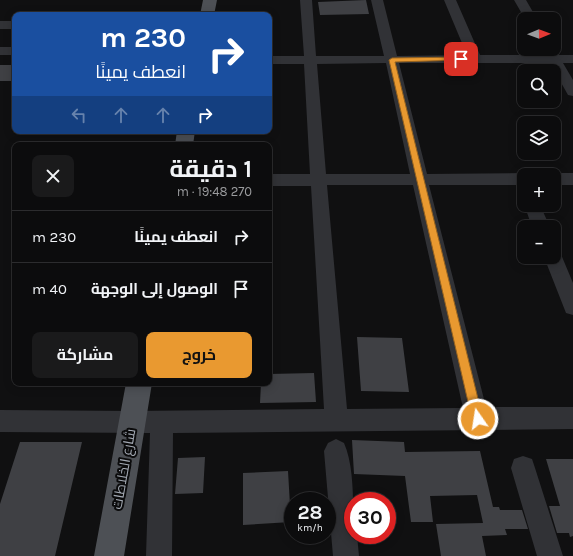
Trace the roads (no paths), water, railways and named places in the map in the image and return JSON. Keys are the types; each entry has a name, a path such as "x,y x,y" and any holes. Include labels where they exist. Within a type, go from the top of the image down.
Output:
{"main road":[{"path":"208,12 210,0"},
{"name":"شارع الخلاطات","path":"109,556 138,386"}],"street":[{"path":"306,0 336,420"},
{"path":"378,0 478,419"},
{"path":"450,0 474,59"},
{"path":"520,0 527,12"},
{"path":"0,25 12,26"},
{"path":"0,51 12,51"},
{"path":"272,60 474,59 520,56"},
{"path":"552,56 573,92"},
{"path":"560,56 573,59"},
{"path":"561,179 573,179"},
{"path":"272,180 517,180"},
{"path":"556,264 573,307"},
{"path":"0,421 162,422 573,418"},
{"path":"160,556 162,422"},
{"path":"336,451 346,556"},
{"path":"523,468 550,556"}]}
